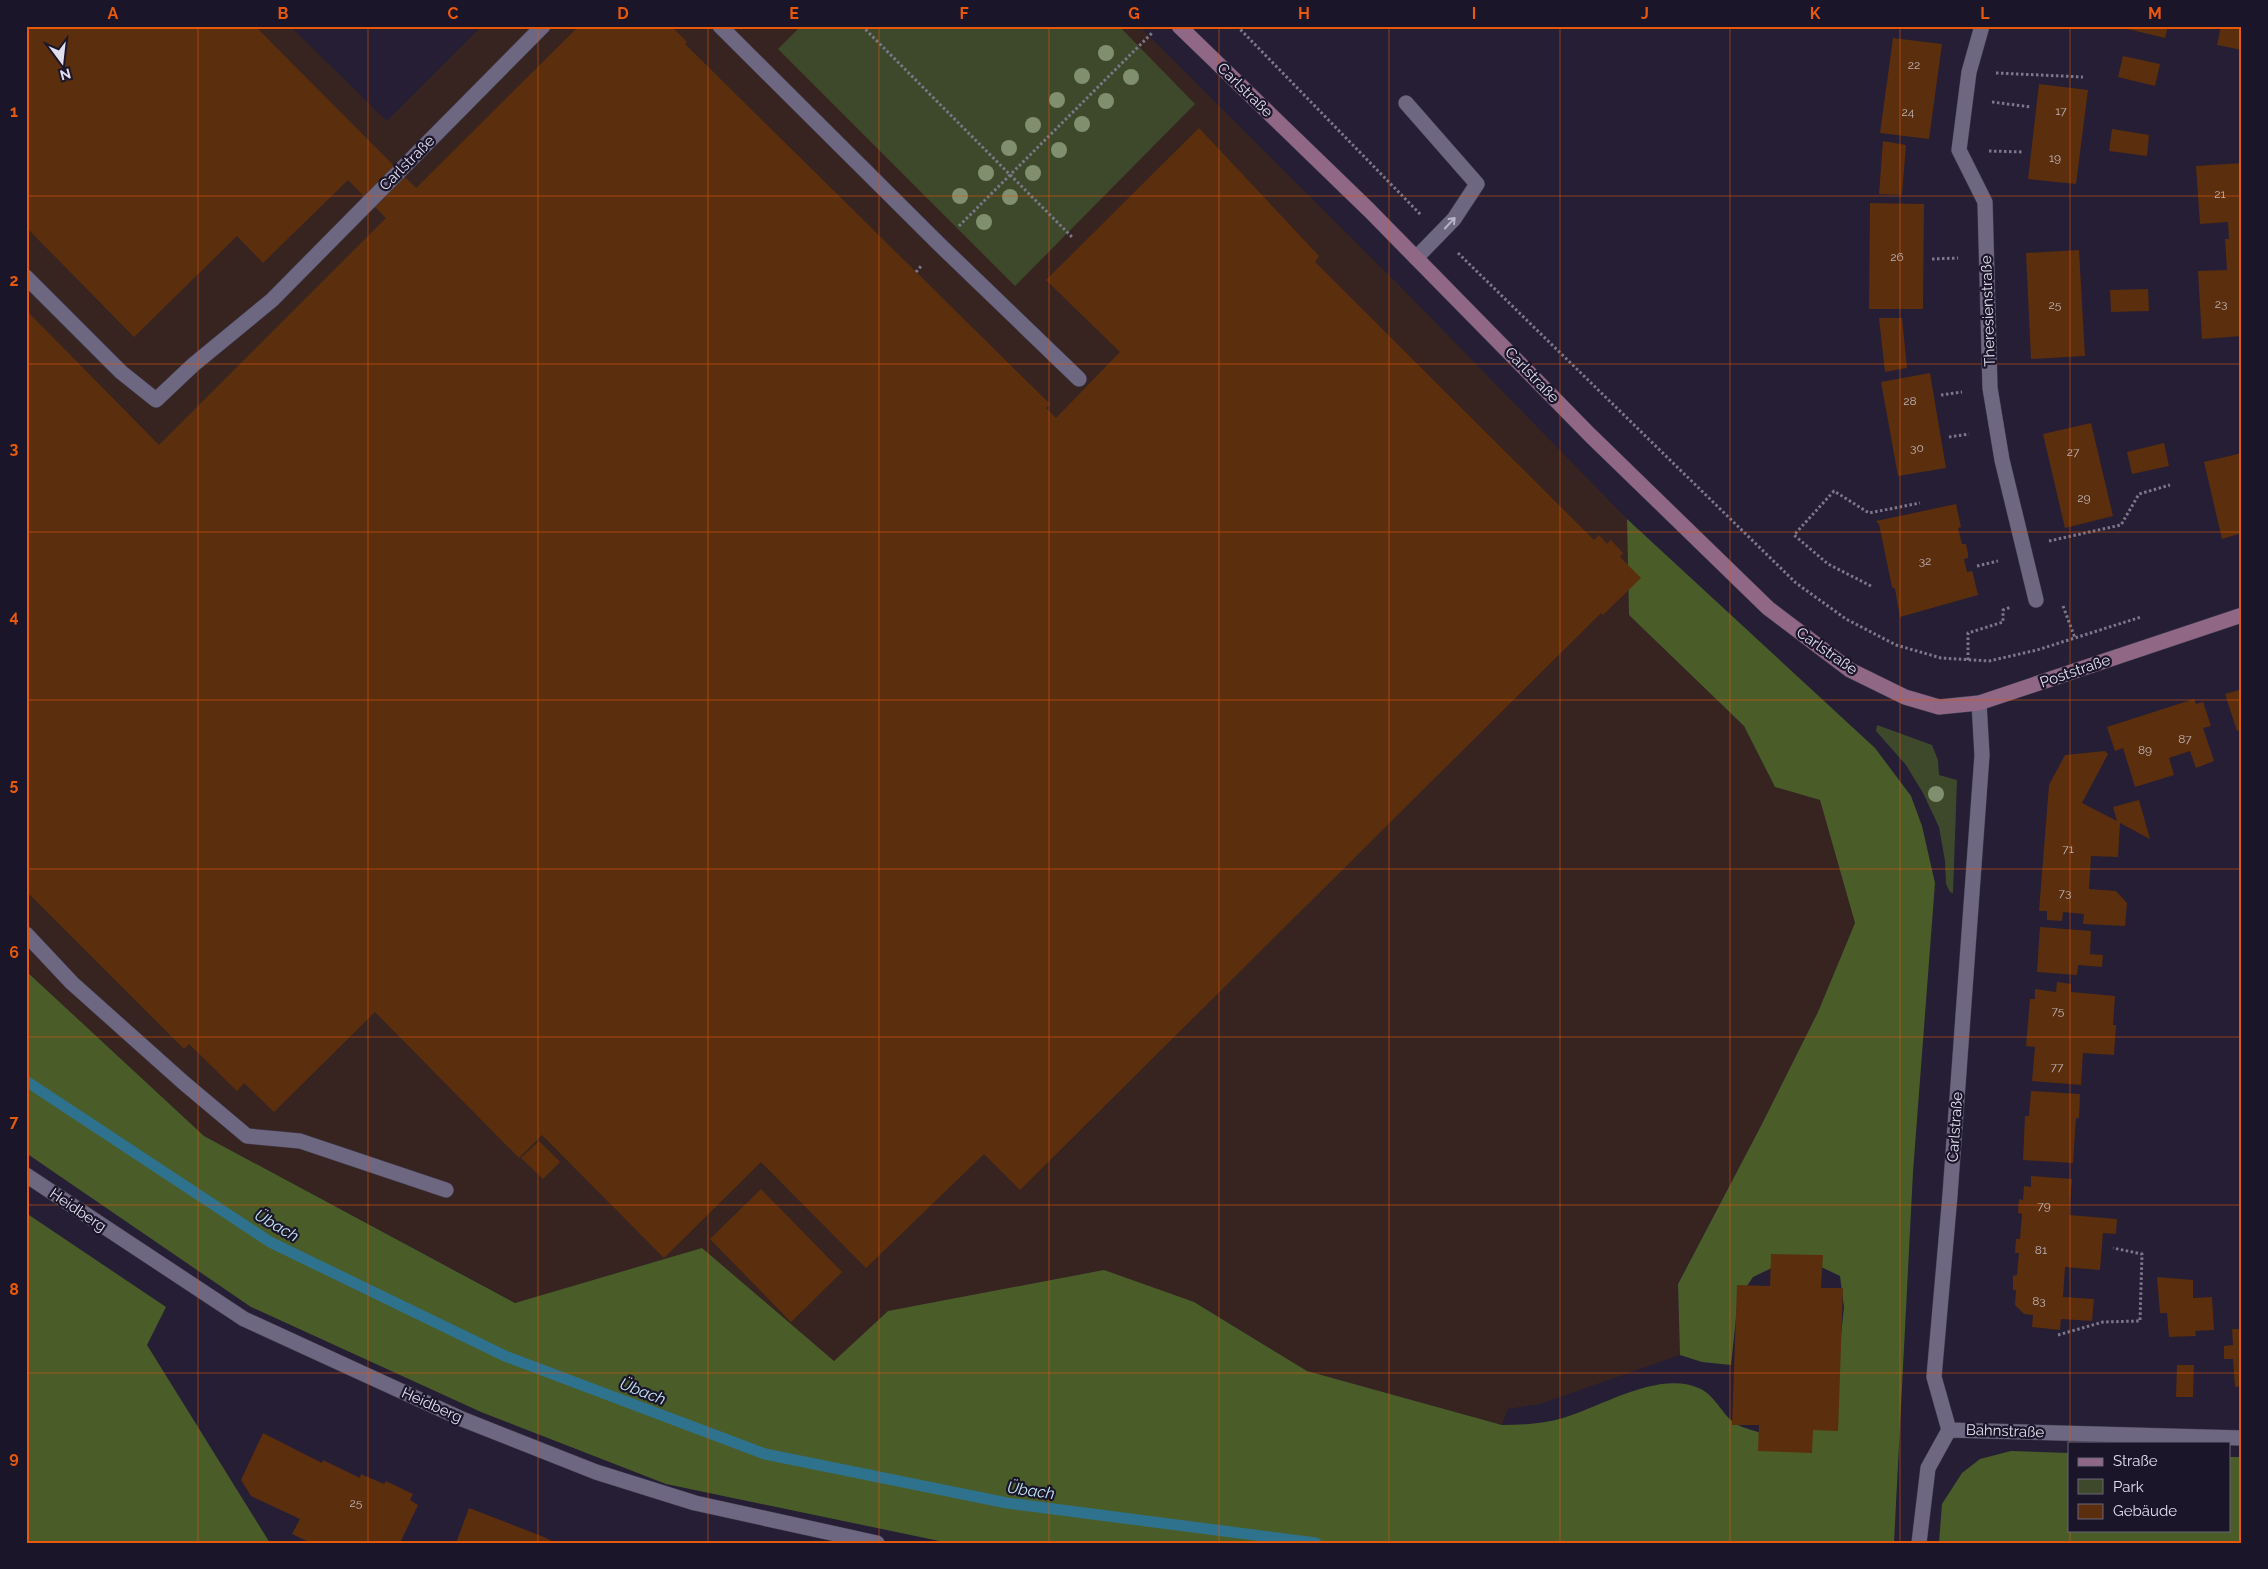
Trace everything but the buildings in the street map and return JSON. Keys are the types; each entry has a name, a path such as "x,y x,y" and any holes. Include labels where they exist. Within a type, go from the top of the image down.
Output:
{"main road":[{"name":"Carlstraße","path":"1179,26 1369,210 1590,435 1768,608 1850,670 1905,698"},
{"name":"Poststraße","path":"1905,698 1939,708 1979,703 2242,616"}],"street":[{"name":"Carlstraße","path":"26,277 121,372 156,400 193,365 272,300 543,26"},
{"path":"720,26 940,244 1080,379"},
{"name":"Theresienstraße","path":"1982,26 1969,72 1959,150 1985,202 1990,388 2002,460 2036,600"},
{"path":"1406,102 1477,184 1454,219 1416,258"},
{"name":"Carlstraße","path":"1949,1430 1934,1377 1950,1195 1982,755 1979,703"},
{"path":"26,934 72,983 184,1083 247,1136 300,1141 446,1190"},
{"name":"Heidberg","path":"26,1175 244,1319 472,1423 596,1472 695,1503 877,1543"},
{"path":"1919,1543 1928,1468 1949,1430"},
{"name":"Bahnstraße","path":"1949,1430 2242,1438"}],"path":[{"path":"862,26 1072,237"},
{"path":"1238,26 1439,234 1796,583 1846,620 1896,645 1941,658 1989,661 2037,650 2148,614"},
{"path":"916,272 940,244 1146,39"},
{"path":"1969,72 2083,78"},
{"path":"1967,99 2031,107"},
{"path":"2023,547 2121,525 2138,494 2170,485"},
{"path":"1871,586 1828,564 1794,535 1834,491 1869,513 1920,503"},
{"path":"1968,660 1968,633 2003,622 2003,610 2036,600"},
{"path":"2058,1336 2103,1322 2140,1321 2142,1254 2113,1248"}],"shaded area":[{"path":"26,26 290,26 387,121 482,26 1139,26 1403,289 1627,519 1629,615 1744,726 1775,787 1820,800 1855,923 1818,1012 1762,1124 1678,1283 1680,1355 1540,1404 1508,1409 1502,1425 1307,1371 1194,1302 888,1311 834,1361 702,1248 516,1303 204,1136 26,971"}],"green space":[{"path":"801,26 1119,26 1195,104 1015,286 778,49"},
{"path":"1627,519 1875,748 1911,796 1922,826 1935,883 1913,1172 1894,1543 949,1543 666,1484 481,1412 251,1307 26,1153 26,971 204,1136 515,1303 702,1248 834,1361 888,1311 1104,1270 1194,1302 1307,1371 1502,1425 1532,1424 1563,1418 1613,1398 1650,1386 1668,1383 1685,1384 1701,1389 1736,1424 1765,1434 1839,1354 1844,1307 1840,1276 1813,1263 1782,1263 1753,1277 1738,1299 1731,1365 1702,1362 1680,1355 1678,1284 1818,1012 1855,923 1820,800 1775,787 1744,726 1629,615"},
{"path":"1877,725 1932,745 1938,760 1939,775 1957,780 1953,893 1950,892 1946,884 1945,861 1939,827 1923,793 1906,765 1876,731"},
{"path":"26,1213 166,1307 147,1345 270,1543 26,1543"},
{"path":"2011,1451 2068,1453 2068,1532 2230,1532 2230,1457 2242,1457 2242,1543 1939,1543 1942,1504 1962,1473 1980,1459"}],"waterway":[{"name":"Übach","path":"26,1081 270,1242 505,1356 765,1454 1007,1503 1316,1543"}]}
